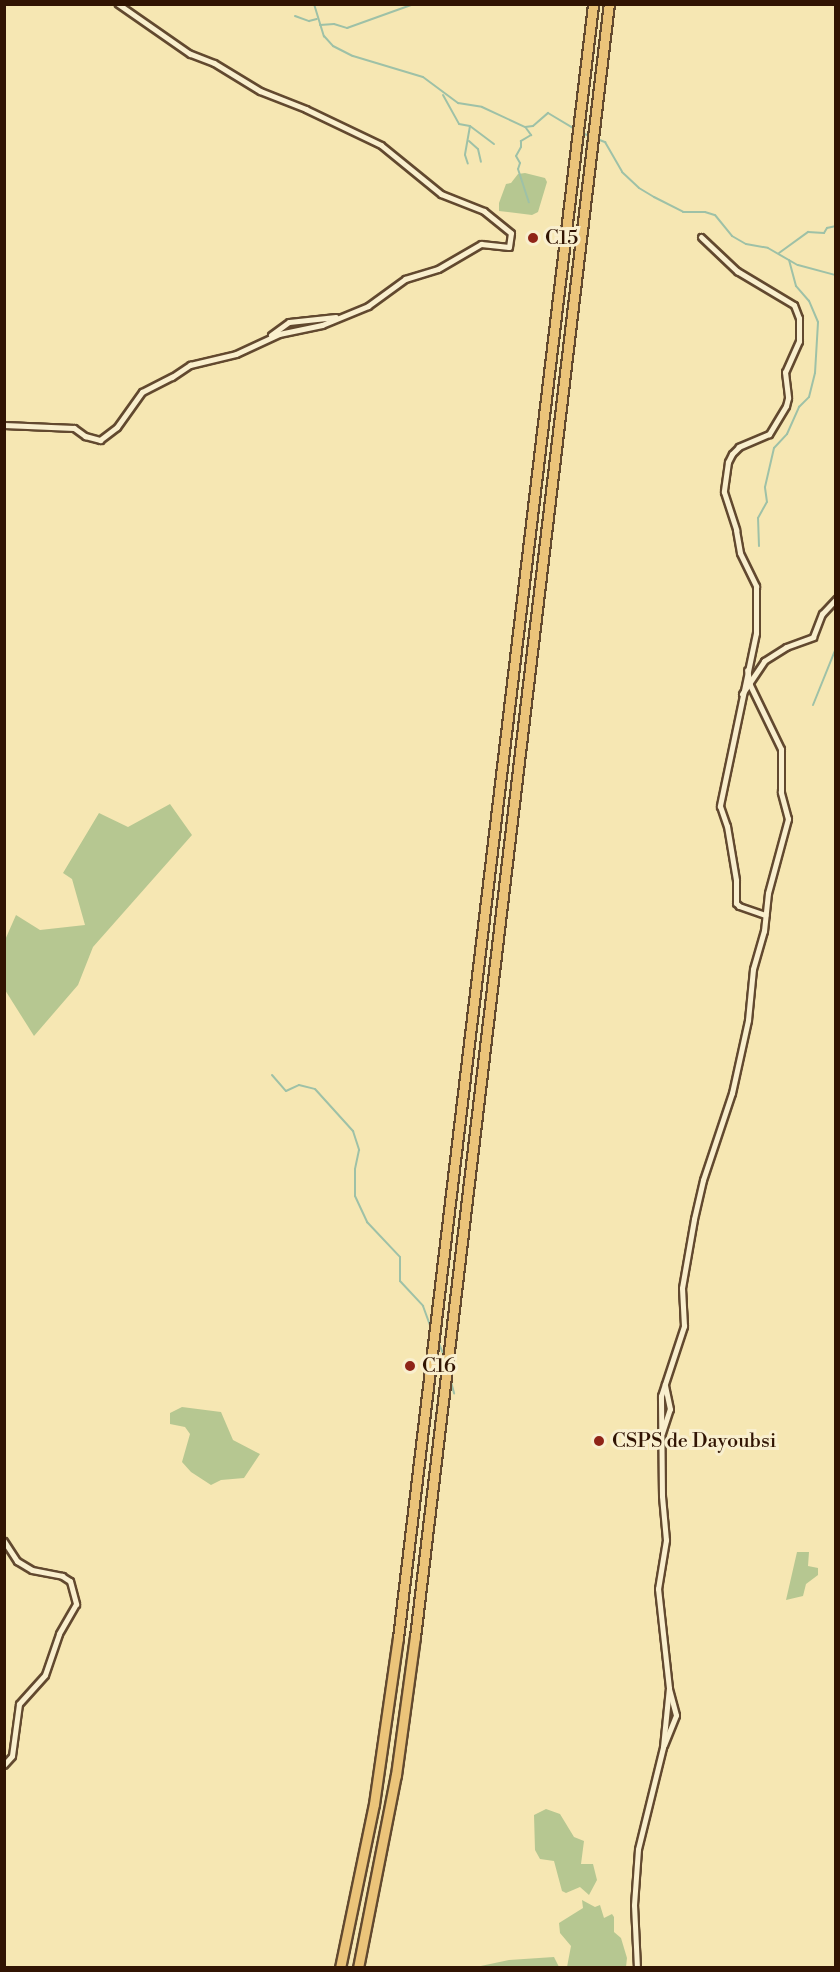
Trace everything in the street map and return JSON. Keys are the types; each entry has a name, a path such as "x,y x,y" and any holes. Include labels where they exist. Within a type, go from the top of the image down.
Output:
{"highway":[{"path":"340,1968 374,1804 397,1649 593,4"},
{"path":"358,1968 396,1775 416,1626 609,4"}],"street":[{"path":"118,4 190,54 214,63 260,91 306,109 381,145 441,194 480,208 511,233 509,247 481,244 438,269 405,279 368,306 322,325 266,339"},
{"path":"701,237 736,271 792,304 797,309 799,318 799,341 785,372 788,398 786,406 769,434 739,447 728,462 726,499 736,530 740,553 756,586 756,633 741,695 720,806 727,826 736,880 736,903 738,906 765,915"},
{"path":"4,425 74,428 84,436 100,440 117,427 137,396 149,386 172,377 190,365 236,354 266,339 289,322 340,317"},
{"path":"741,695 750,685 764,661 786,647 813,637 822,614 836,599"},
{"path":"637,1968 634,1905 638,1849 663,1748 676,1715 669,1688 658,1589 666,1540 660,1438 670,1409 664,1383 684,1326 682,1288 694,1219 732,1093 748,1020 753,969 764,931 765,915 788,819 781,792 781,749 750,685 747,670"},
{"path":"4,1541 17,1561 32,1570 62,1576 70,1581 76,1597 76,1604 59,1634 45,1675 19,1704 12,1756 4,1765"},
{"path":"663,1748 669,1688"}],"green space":[{"path":"525,173 545,178 547,182 538,212 532,215 499,211 499,203 506,184 511,183 518,174"},
{"path":"170,804 192,835 93,947 78,985 34,1036 5,990 5,940 16,915 40,930 85,925 72,879 63,873 99,813 128,827"},
{"path":"182,1407 221,1412 233,1440 260,1454 244,1478 221,1480 211,1485 191,1472 182,1462 190,1434 185,1427 170,1424 170,1413"},
{"path":"797,1552 809,1552 808,1566 818,1568 818,1575 806,1584 803,1596 786,1600"},
{"path":"546,1809 560,1814 574,1837 584,1841 581,1864 593,1864 597,1880 589,1895 580,1887 566,1893 562,1891 554,1861 540,1859 535,1850 534,1815"},
{"path":"582,1900 595,1907 600,1905 604,1918 612,1914 614,1917 614,1932 621,1938 627,1958 626,1967 567,1967 571,1946 560,1933 559,1923 583,1908"},
{"path":"554,1957 559,1967 476,1967 509,1960"}],"waterway":[{"path":"314,4 324,36 333,46 353,56 423,77 458,103 482,107 525,127 533,126 548,113 575,129"},
{"path":"320,25 334,24 347,28 414,4"},
{"path":"295,16 309,21 317,19"},
{"path":"443,95 459,124 470,126 465,155 468,164"},
{"path":"470,126 494,144"},
{"path":"526,128 531,135 521,141 521,147 516,156 520,163 518,169 529,202"},
{"path":"580,132 592,137"},
{"path":"597,139 605,142 622,172 639,188 654,197 683,212 705,212 715,215 732,236 746,244 768,248 798,265 836,275"},
{"path":"469,141 478,149 481,162"},
{"path":"779,253 808,232 824,233 827,228 836,226"},
{"path":"759,546 758,518 767,502 765,487 774,448 787,434 799,407 809,397 815,373 818,322 809,301 796,286 789,260"},
{"path":"813,705 836,648"},
{"path":"272,1075 286,1091 299,1085 315,1089 353,1131 359,1150 355,1169 355,1196 367,1222 400,1257 400,1281 423,1306 431,1328"},
{"path":"438,1341 445,1358"},
{"path":"450,1378 454,1393"}],"place":[{"name":"C15","path":"533,238"},
{"name":"C16","path":"410,1366"},
{"name":"CSPS de Dayoubsi","path":"599,1441"}]}
